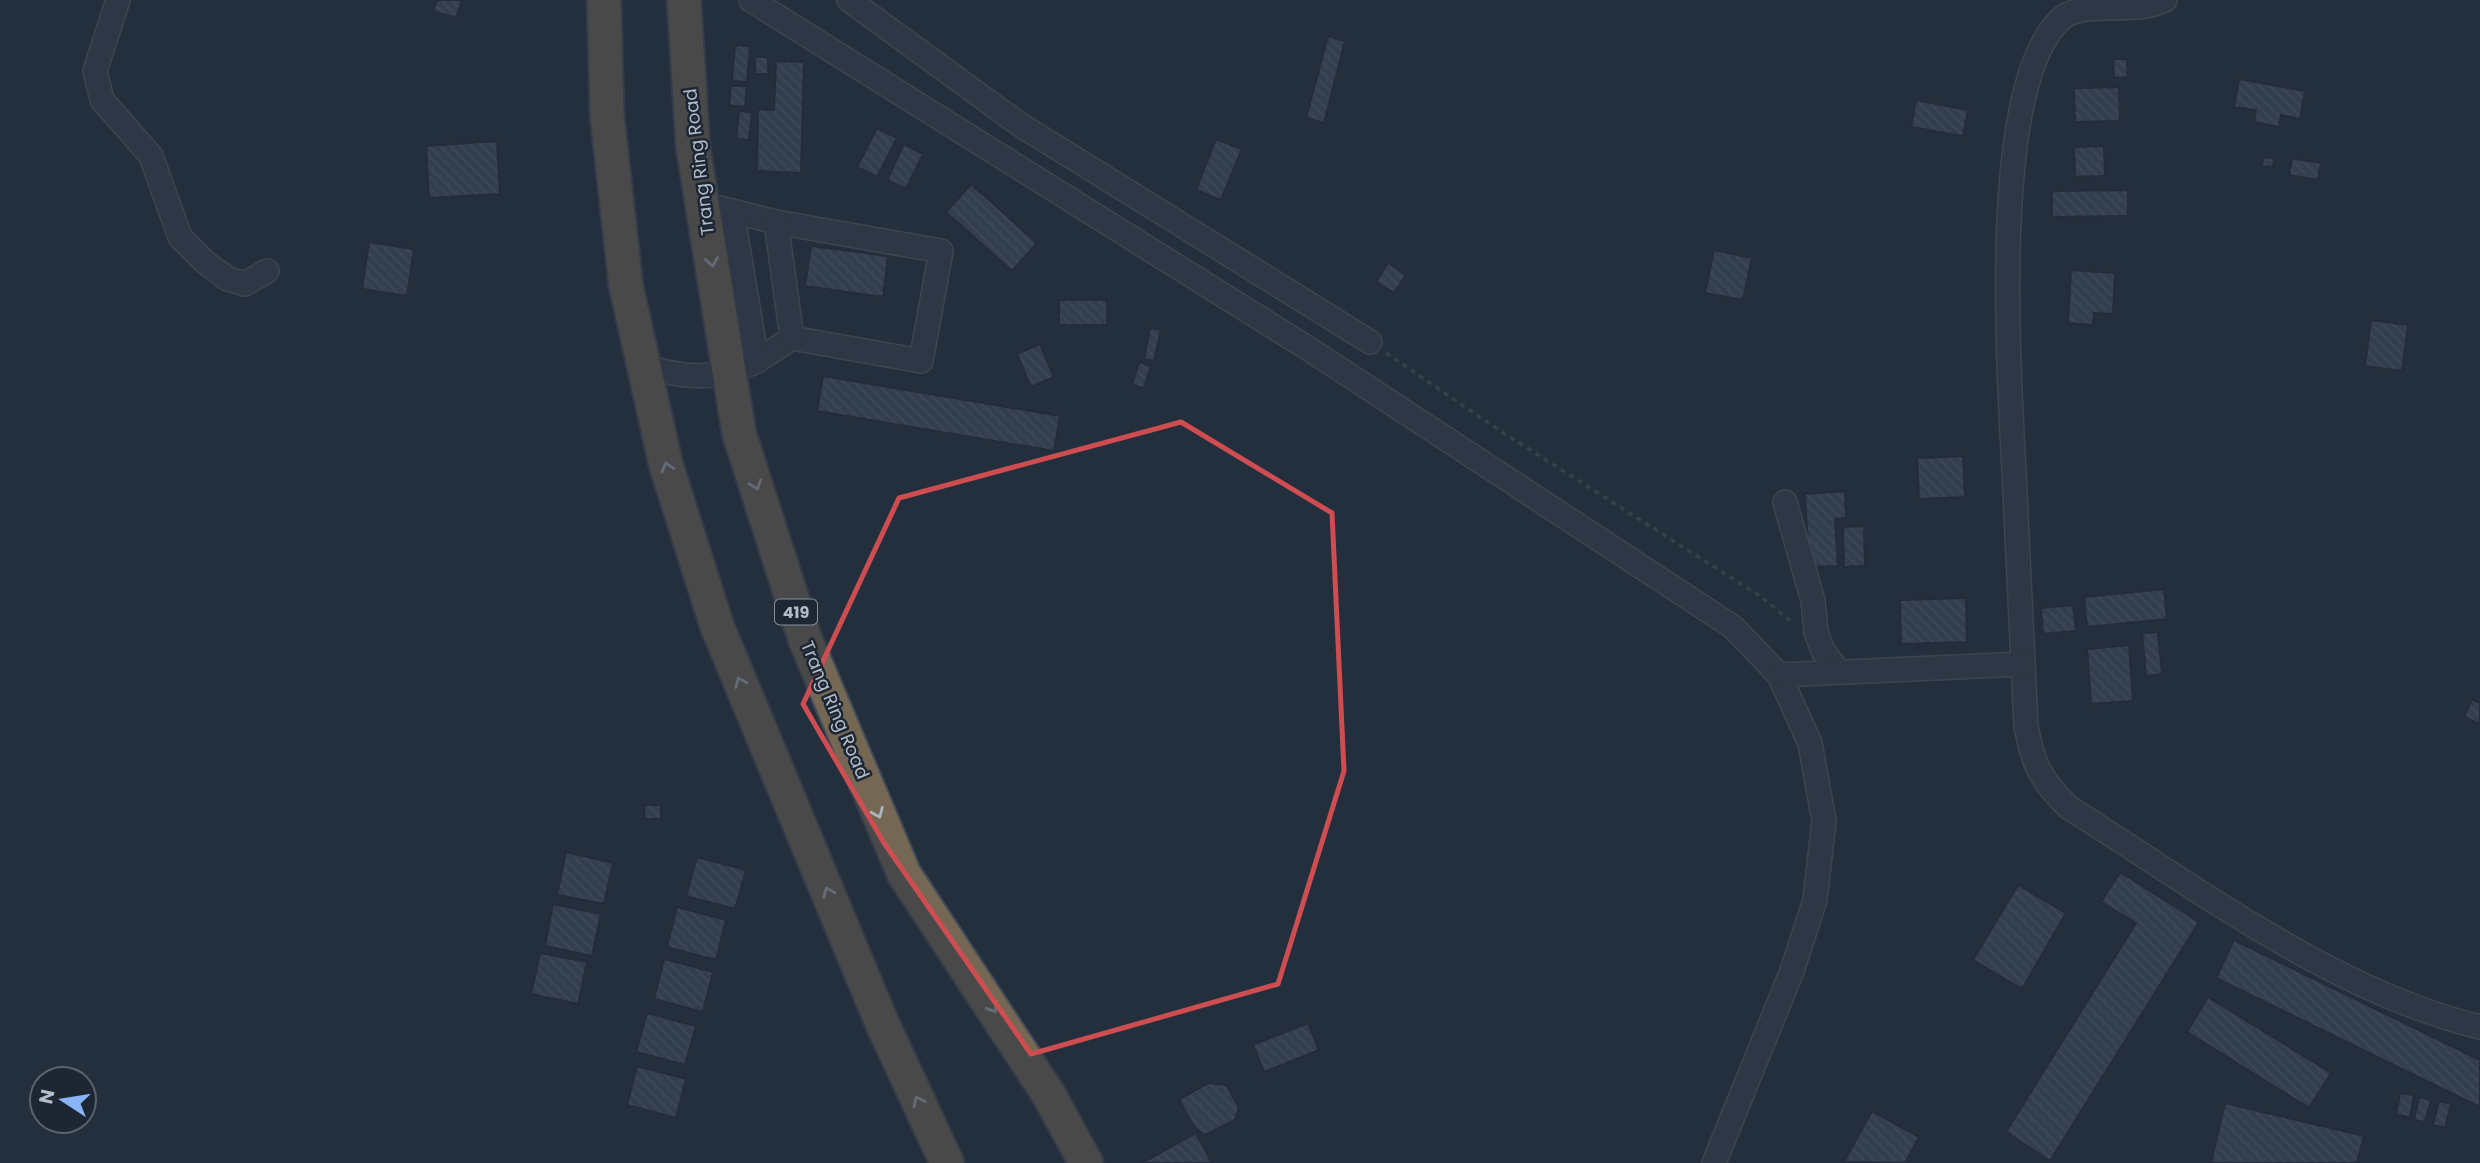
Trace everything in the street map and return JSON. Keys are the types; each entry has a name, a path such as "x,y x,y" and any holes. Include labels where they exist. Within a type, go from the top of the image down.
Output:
{"highway":[{"path":"604,0 607,115 626,286 666,465 717,626 882,1023 947,1163"},
{"name":"Trang Ring Road","path":"684,0 693,147 717,207 743,367 739,433 805,639 904,874 1049,1095 1086,1163"}],"street":[{"path":"118,0 95,71 102,100 150,156 180,237 205,262 228,279 245,284 267,271"},
{"path":"751,0 1309,349 1733,627 1779,675 1810,743 1824,821 1815,900 1792,971 1714,1163"},
{"path":"849,0 1019,124 1370,342"},
{"path":"2165,0 2155,5 2077,9 2063,16 2039,53 2025,96 2014,156 2007,300 2026,726 2033,761 2045,783 2068,807 2323,967 2401,1000 2480,1027"},
{"path":"643,365 686,376 743,367 792,338 921,361 941,251 776,222 717,207"},
{"path":"776,222 792,338"},
{"path":"1785,502 1813,601 1816,632 1823,651 1839,672"},
{"path":"1779,675 2023,664"}],"path":[{"path":"1370,342 1499,430 1760,596 1823,651"}],"highlighted area":[{"path":"1181,422 1332,513 1344,771 1278,984 1031,1054 884,843 803,704 899,498"}],"building":[{"path":"437,0 462,0 456,18 433,11"},
{"path":"1328,36 1345,41 1324,123 1306,118"},
{"path":"735,45 750,46 747,82 732,81"},
{"path":"755,57 768,57 768,74 755,74"},
{"path":"2113,59 2127,59 2128,77 2114,78"},
{"path":"776,61 804,62 801,173 757,171 758,109 774,110"},
{"path":"2239,79 2305,91 2300,119 2281,115 2279,127 2254,122 2256,110 2234,107"},
{"path":"731,86 747,86 745,107 729,105"},
{"path":"2119,87 2120,121 2075,122 2074,88"},
{"path":"1916,100 1968,110 1963,136 1911,127"},
{"path":"739,111 752,112 749,140 736,139"},
{"path":"877,128 897,138 877,177 857,167"},
{"path":"1216,139 1242,149 1221,200 1196,190"},
{"path":"497,141 500,194 429,198 426,146"},
{"path":"904,144 923,154 906,189 887,180"},
{"path":"2104,146 2105,176 2075,177 2074,147"},
{"path":"2263,157 2274,158 2273,167 2262,166"},
{"path":"2292,158 2321,163 2318,180 2289,175"},
{"path":"971,184 1037,243 1012,271 946,212"},
{"path":"2128,190 2128,216 2052,217 2052,191"},
{"path":"369,242 414,249 407,296 362,289"},
{"path":"811,246 888,256 883,297 805,286"},
{"path":"1714,250 1752,258 1743,300 1705,293"},
{"path":"1388,263 1406,275 1394,293 1376,282"},
{"path":"2071,270 2115,273 2113,314 2094,313 2093,325 2068,323"},
{"path":"1059,300 1107,300 1107,325 1059,325"},
{"path":"2371,320 2408,325 2402,371 2365,366"},
{"path":"1150,328 1161,330 1154,361 1144,359"},
{"path":"1040,344 1054,377 1031,387 1017,354"},
{"path":"1139,362 1151,366 1144,388 1132,385"},
{"path":"823,376 1060,416 1054,451 817,411"},
{"path":"1963,456 1965,497 1919,499 1917,458"},
{"path":"1845,491 1846,518 1835,519 1838,566 1809,567 1805,494"},
{"path":"1864,526 1865,566 1844,567 1843,527"},
{"path":"2164,589 2167,619 2087,627 2084,597"},
{"path":"1966,598 1967,642 1901,644 1900,600"},
{"path":"2073,605 2076,631 2043,634 2041,608"},
{"path":"2158,632 2162,674 2146,676 2142,633"},
{"path":"2129,645 2133,701 2091,704 2087,649"},
{"path":"2472,699 2480,703 2480,724 2464,717"},
{"path":"644,805 661,805 661,819 645,819"},
{"path":"566,852 613,863 604,904 557,895"},
{"path":"697,857 746,870 735,909 686,896"},
{"path":"2120,872 2199,922 2050,1161 2006,1132 2136,923 2101,902"},
{"path":"2018,885 2066,913 2022,989 1973,960"},
{"path":"553,904 601,914 592,956 545,946"},
{"path":"677,907 726,920 716,960 667,947"},
{"path":"2234,940 2480,1060 2480,1107 2216,978"},
{"path":"540,953 587,962 578,1004 531,994"},
{"path":"664,959 713,972 703,1012 654,999"},
{"path":"2208,997 2331,1073 2309,1108 2187,1032"},
{"path":"647,1013 696,1026 685,1065 636,1052"},
{"path":"1308,1023 1319,1050 1264,1072 1253,1045"},
{"path":"637,1066 686,1079 676,1118 627,1105"},
{"path":"1208,1083 1226,1085 1239,1107 1235,1120 1205,1135 1195,1128 1179,1100"},
{"path":"2400,1093 2414,1095 2410,1117 2396,1115"},
{"path":"2419,1097 2431,1100 2425,1122 2414,1120"},
{"path":"2439,1101 2451,1104 2445,1128 2433,1125"},
{"path":"2225,1103 2364,1136 2357,1163 2211,1163"},
{"path":"1872,1111 1919,1137 1905,1163 1844,1162"},
{"path":"1196,1133 1212,1163 1142,1163"}]}
